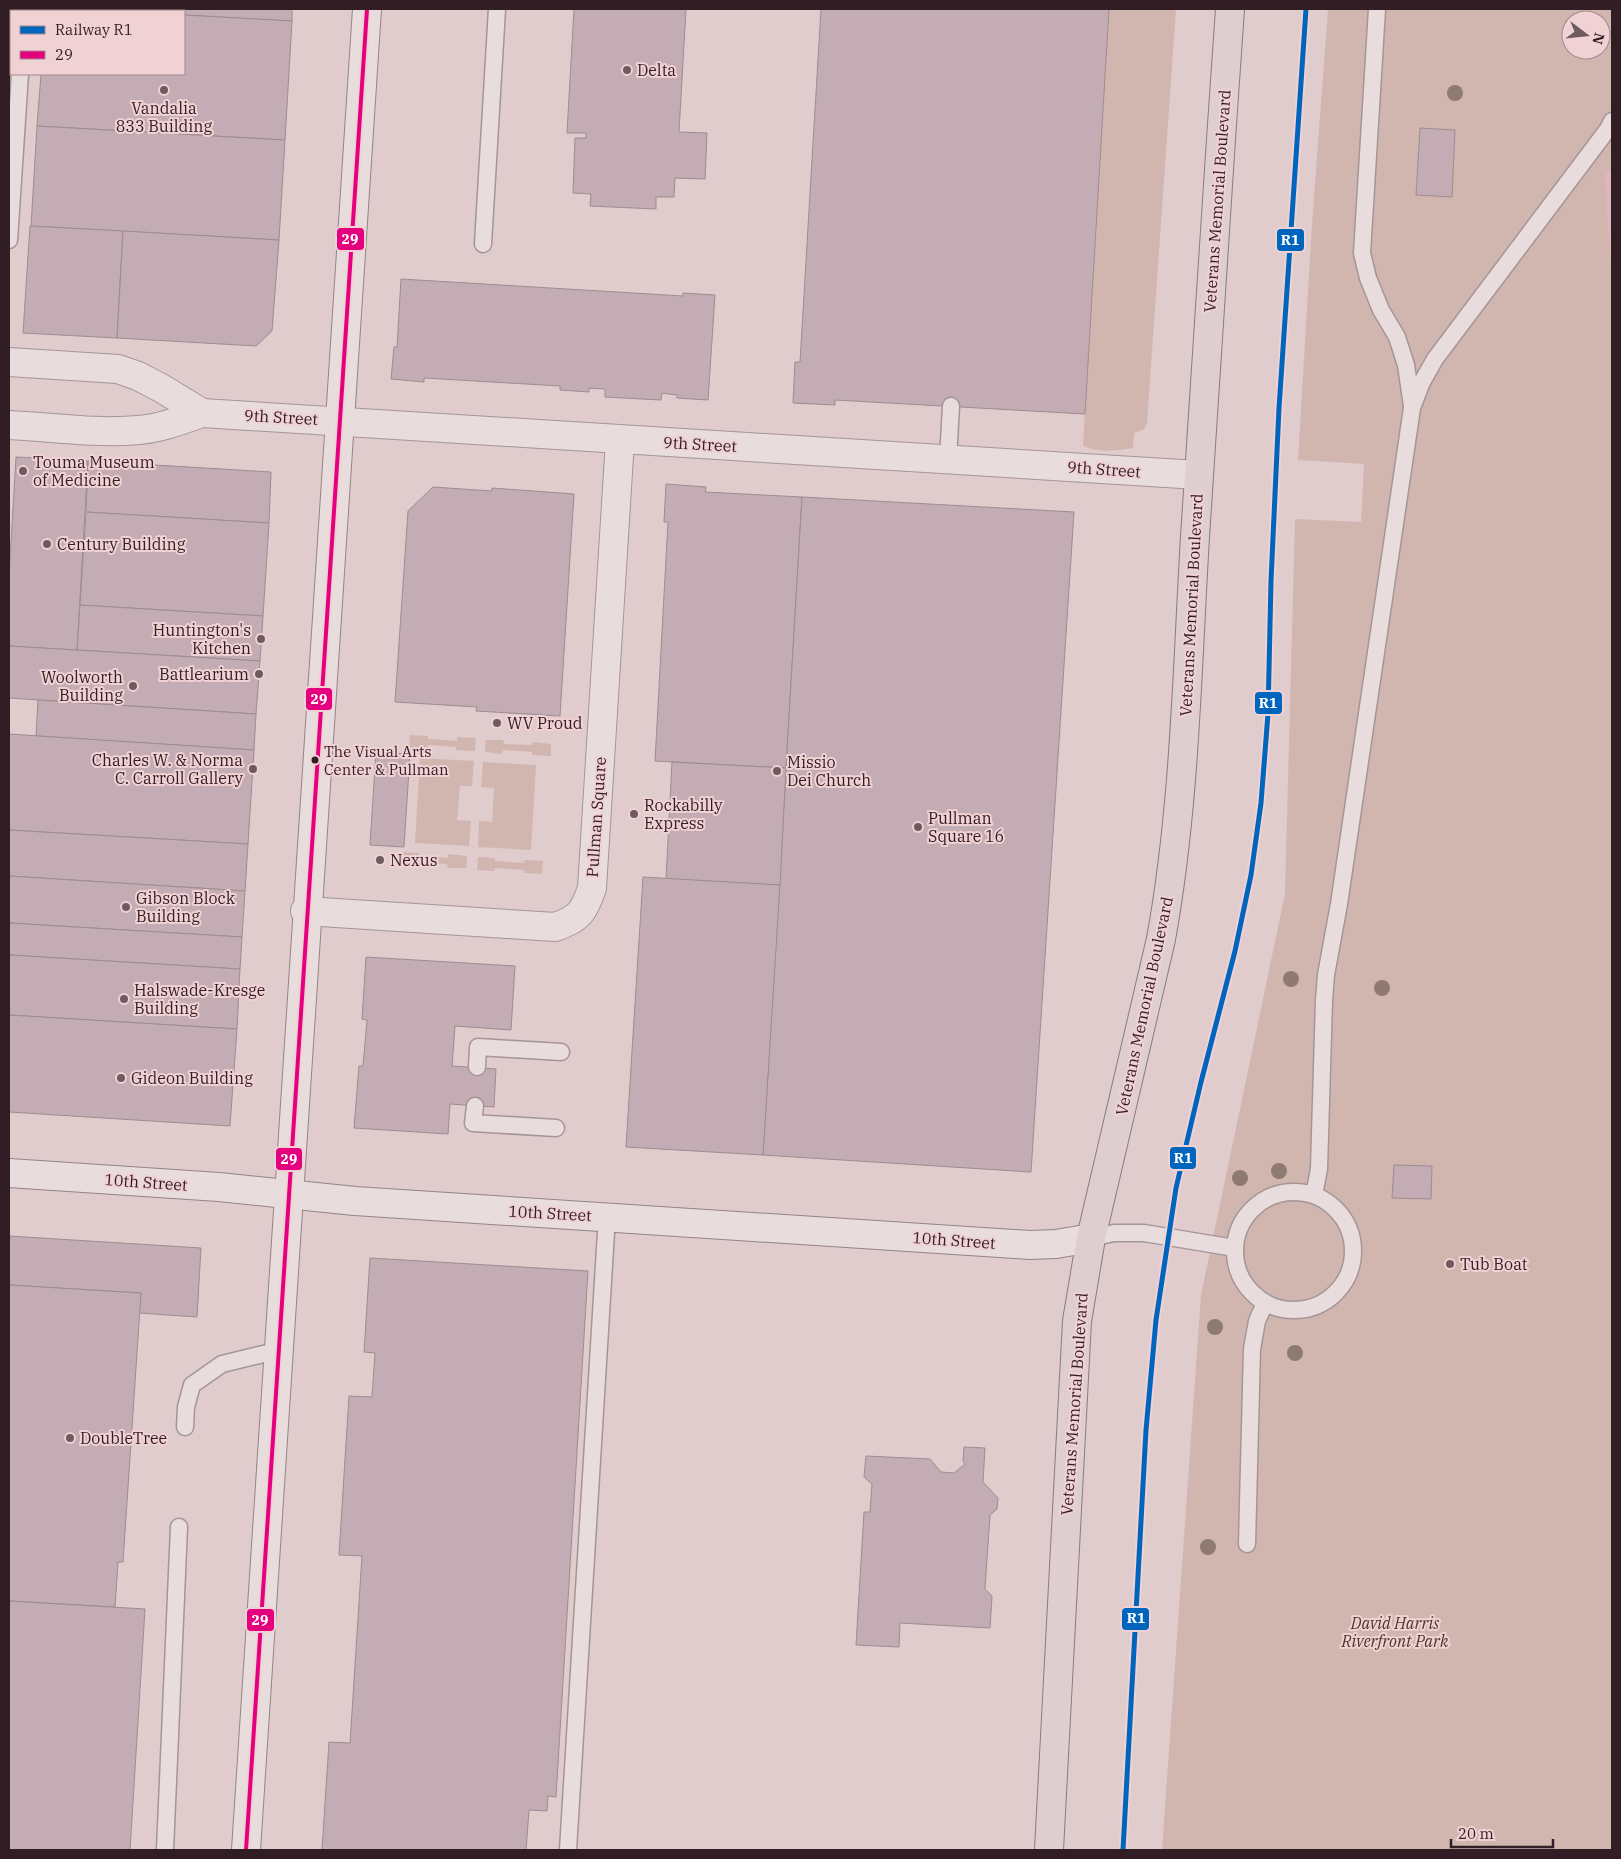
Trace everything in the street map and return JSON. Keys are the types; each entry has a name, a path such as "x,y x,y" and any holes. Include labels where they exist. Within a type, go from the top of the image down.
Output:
{"main road":[{"name":"Veterans Memorial Boulevard","path":"1049,1850 1076,1321 1091,1238 1161,939 1169,895 1183,737 1198,475 1230,9"}],"street":[{"path":"246,1850 336,420 367,9"},
{"name":"9th Street","path":"9,362 118,369 138,376 161,388 202,413"},
{"name":"9th Street","path":"9,425 117,431 140,430 162,426 202,413 1198,475"},
{"name":"Pullman Square","path":"305,911 555,927 572,921 586,907 592,888 620,440"},
{"name":"10th Street","path":"9,1173 219,1187 355,1201 607,1216 1030,1246 1091,1238"}],"lane":[{"path":"483,244 497,9"},
{"path":"1377,9 1362,252 1368,278 1381,310 1396,337 1406,365 1412,408"},
{"path":"9,240 20,75"},
{"path":"1314,1194 1320,1169 1326,975 1340,894 1412,408 1422,382 1436,359 1612,120"},
{"path":"948,459 951,406"},
{"path":"477,1067 478,1047 561,1052"},
{"path":"474,1106 473,1123 556,1128"},
{"path":"1292,1191 1314,1194 1334,1206 1347,1222 1354,1243 1352,1265 1343,1285 1327,1300 1307,1309 1285,1310 1265,1303 1248,1289 1238,1270 1235,1248 1240,1226 1252,1208 1271,1196 1292,1191"},
{"path":"568,1850 607,1216"},
{"path":"1091,1238 1114,1234 1144,1233 1235,1248"},
{"path":"1247,1544 1252,1348 1257,1321 1265,1303"},
{"path":"184,1427 186,1406 192,1385 222,1364 276,1351"},
{"path":"164,1850 179,1527"}],"green space":[{"path":"1109,9 1176,9 1147,423 1144,429 1134,433 1133,448 1107,451 1094,450 1083,445"},
{"name":"David Harris Riverfront Park","path":"1328,9 1612,9 1612,1850 1162,1850 1201,1295 1285,894 1295,519 1361,522 1364,464 1298,460 1312,224"},
{"path":"410,735 428,736 428,739 457,741 457,737 476,738 475,751 456,750 456,747 428,745 427,749 409,747"},
{"path":"486,740 503,740 504,744 532,745 533,742 551,744 551,756 532,755 532,752 503,750 502,754 485,752"},
{"path":"420,758 474,761 472,786 460,786 457,820 471,821 469,846 415,843"},
{"path":"483,762 536,765 531,850 478,847 479,821 492,822 494,788 481,787"},
{"path":"401,852 419,853 419,856 448,858 448,854 467,856 466,868 448,868 447,864 419,863 418,866 400,865"},
{"path":"478,857 495,858 495,861 524,863 525,860 543,861 542,874 524,873 524,870 495,868 495,871 477,870"}],"sand":[{"path":"1612,167 1612,285 1605,176"}],"building":[{"path":"70,9 92,10 46,10"},
{"path":"70,9 292,9 292,21 185,15 185,10"},
{"name":"Delta","path":"574,9 686,9 679,132 707,133 705,179 675,178 674,197 656,197 656,209 590,206 591,194 573,193 575,138 586,138 586,133 567,133"},
{"path":"821,9 1109,9 1085,414 835,400 835,405 793,403 795,362 800,362"},
{"name":"Vandalia 833 Building","path":"185,15 292,21 285,140 37,126 41,75 185,75"},
{"path":"37,126 285,140 279,240 31,226"},
{"path":"1420,128 1455,130 1452,197 1416,195"},
{"path":"30,226 123,231 117,338 23,333"},
{"path":"123,231 279,240 272,331 256,346 117,338"},
{"path":"401,279 683,296 683,293 715,295 708,400 677,398 677,395 662,393 661,400 605,397 605,389 589,388 589,392 560,390 560,386 424,378 424,382 391,379 394,347 397,347"},
{"name":"Century Building","path":"16,457 88,461 77,650 9,646 9,576"},
{"path":"88,461 271,472 269,523 86,512"},
{"path":"666,484 706,487 705,492 802,497 786,768 655,761 668,522 664,522"},
{"path":"433,487 492,491 492,488 574,494 560,716 476,711 477,707 395,702 408,511"},
{"name":"Pullman Square 16","path":"802,497 1074,512 1031,1172 763,1155"},
{"path":"86,512 269,523 263,616 80,605"},
{"path":"80,605 263,616 260,661 77,650"},
{"name":"Woolworth Building","path":"9,646 260,661 256,714 9,698"},
{"path":"38,700 256,714 254,750 36,736"},
{"path":"9,734 254,750 248,844 9,830"},
{"path":"376,752 410,754 404,847 370,845"},
{"path":"672,762 786,768 780,885 666,879"},
{"path":"9,830 248,844 245,891 9,876"},
{"name":"Gibson Block Building","path":"9,876 245,891 242,937 9,923"},
{"path":"643,877 780,885 763,1155 626,1147"},
{"path":"9,923 242,937 240,969 9,955"},
{"name":"Halswade-Kresge Building","path":"9,955 240,969 237,1029 9,1015"},
{"path":"366,957 515,966 511,1030 455,1026 452,1066 496,1069 494,1107 450,1104 448,1134 354,1128 359,1066 363,1066 367,1020 362,1019"},
{"name":"Gideon Building","path":"9,1015 237,1029 230,1126 9,1112"},
{"path":"1394,1165 1432,1166 1431,1199 1392,1198"},
{"path":"9,1236 201,1248 197,1317 139,1313 141,1293 9,1285"},
{"path":"370,1258 588,1271 556,1797 548,1796 547,1811 529,1810 526,1850 322,1850 329,1742 350,1743 362,1556 339,1555 349,1396 372,1397 375,1353 364,1352"},
{"name":"DoubleTree","path":"9,1285 141,1293 123,1562 118,1562 115,1607 9,1601"},
{"path":"964,1447 985,1448 983,1482 998,1498 997,1509 990,1515 985,1589 992,1596 990,1628 900,1623 899,1647 856,1645 864,1512 870,1512 872,1484 864,1477 866,1456 930,1459 941,1472 954,1473 965,1464 963,1461"},
{"path":"9,1601 145,1609 130,1850 9,1850"}],"rail line":[{"name":"R1","path":"1123,1850 1146,1430 1156,1320 1176,1188 1235,951 1251,875 1261,803 1268,714 1271,581 1279,408 1306,9"}],"transit line":[{"name":"29","path":"246,1850 319,699 367,9"}],"place":[{"name":"Delta","path":"627,70"},
{"name":"Vandalia 833 Building","path":"164,90"},
{"name":"Touma Museum of Medicine","path":"23,471"},
{"name":"Century Building","path":"47,544"},
{"name":"Huntington's Kitchen","path":"261,639"},
{"name":"Battlearium","path":"259,674"},
{"name":"Woolworth Building","path":"133,686"},
{"name":"WV Proud","path":"497,723"},
{"name":"The Visual Arts Center & Pullman","path":"315,760"},
{"name":"Charles W. & Norma C. Carroll Gallery","path":"253,769"},
{"name":"Missio Dei Church","path":"777,771"},
{"name":"Rockabilly Express","path":"634,814"},
{"name":"Pullman Square 16","path":"918,827"},
{"name":"Nexus","path":"380,860"},
{"name":"Gibson Block Building","path":"126,907"},
{"name":"Halswade-Kresge Building","path":"124,999"},
{"name":"Gideon Building","path":"121,1078"},
{"name":"Tub Boat","path":"1450,1264"},
{"name":"DoubleTree","path":"70,1438"}]}
